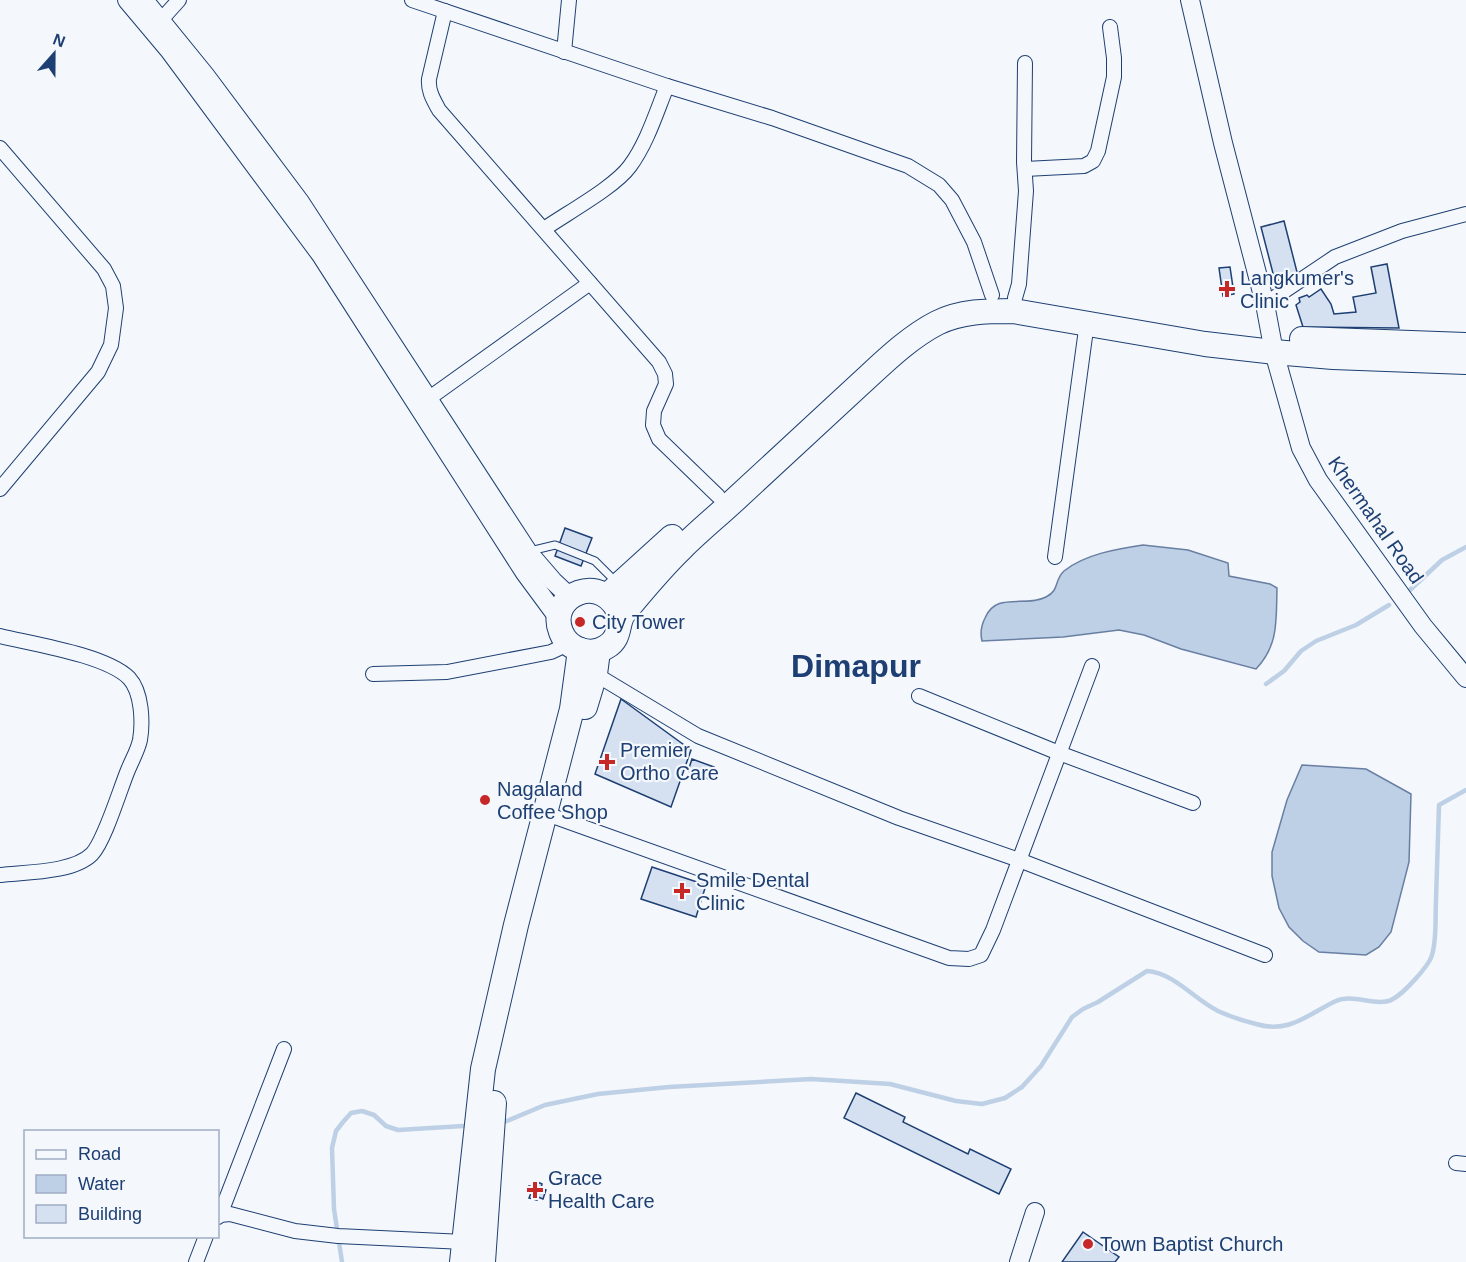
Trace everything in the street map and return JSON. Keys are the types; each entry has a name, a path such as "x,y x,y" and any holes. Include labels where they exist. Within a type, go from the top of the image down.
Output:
{"highway":[{"path":"585,655 561,633 559,619 564,603 570,597 582,591 613,590 841,381 907,324 940,304 964,298 1004,297 1192,328 1333,357 1466,362"},
{"path":"621,618 649,582 682,548 890,357 938,323 958,315 981,311 1013,311 1194,342 1466,345"},
{"path":"585,655 608,647 620,629 621,618 613,590"},
{"path":"483,1262 495,1097 500,1060 555,818 585,655"},
{"path":"463,1252 483,1069 519,914 585,655"}],"main road":[{"path":"127,0 169,50 321,255 525,573 559,619"},
{"path":"144,0 205,75 300,202 528,552 570,597"},
{"name":"Khermahal Road","path":"1190,0 1272,344 1301,448 1317,480 1423,626 1466,678"},
{"path":"1019,1262 1035,1212"}],"street":[{"path":"161,20 179,0"},
{"path":"412,0 667,86 772,118 908,166 939,185 952,200 1004,297 1019,284 1026,191 1025,63"},
{"path":"564,52 569,0"},
{"path":"445,11 429,79 428,88 432,98 659,362 666,384 654,411 653,425 659,439 718,496"},
{"path":"1025,169 1084,166 1093,161 1098,151 1114,77 1110,27"},
{"path":"544,229 614,181 628,168 639,151 667,86"},
{"path":"0,148 104,269 113,286 116,308 111,345 98,372 0,489"},
{"path":"1264,304 1335,257 1402,231 1466,214"},
{"path":"428,399 590,283"},
{"path":"1055,557 1087,322"},
{"path":"0,636 100,660 116,668 130,680 137,694 141,715 140,740 105,828 92,853 78,863 59,868 0,875"},
{"path":"374,674 447,672 551,652 585,655 698,736 899,818 1019,860 1265,955"},
{"path":"555,818 950,958 969,959 981,954 993,930 1092,666"},
{"path":"919,696 1059,753 1193,803"},
{"path":"219,1216 284,1049"},
{"path":"219,1216 230,1214 295,1231 463,1252"},
{"path":"196,1262 205,1238"}],"lane":[{"path":"528,552 555,545 595,561 613,590"}],"water":[{"path":"1143,545 1188,550 1228,563 1229,576 1270,584 1277,588 1275,632 1269,651 1256,669 1181,649 1144,635 1119,630 1063,637 982,641 981,632 984,621 996,605 1046,597 1053,591 1061,574 1072,565 1102,553"},
{"path":"1302,765 1366,769 1411,794 1409,862 1391,932 1379,947 1366,955 1319,952 1289,927 1279,908 1272,876 1272,852 1287,800"}],"building":[{"path":"1284,221 1298,276 1275,281 1261,227"},
{"path":"1387,264 1399,328 1303,327 1296,305 1300,302 1299,298 1307,295 1309,297 1321,289 1331,304 1334,314 1356,312 1353,297 1376,293 1371,267"},
{"path":"1230,267 1234,294 1223,296 1219,268"},
{"path":"565,528 592,538 581,566 555,556"},
{"path":"621,699 691,750 671,807 595,774"},
{"path":"692,759 714,767 709,779 688,771"},
{"path":"652,867 706,885 696,917 641,899"},
{"path":"856,1093 905,1117 903,1122 968,1154 970,1149 1011,1169 999,1194 844,1118"},
{"path":"535,1181 542,1184 541,1188 546,1190 543,1199 529,1198 531,1193 527,1191 529,1186 533,1187"},
{"name":"Town Baptist Church","path":"1083,1232 1119,1257 1115,1262 1062,1262"}],"waterway":[{"path":"1410,590 1442,560 1466,547"},
{"path":"1266,684 1284,671 1301,651 1316,641 1356,625 1389,605"},
{"path":"502,1123 545,1105 598,1094 669,1087 811,1079 890,1084 956,1101 982,1104 1005,1098 1022,1087 1041,1066 1072,1017 1147,971 1175,981 1218,1011 1268,1026 1289,1025 1343,999 1380,1002 1393,999 1421,972 1432,955 1435,935 1439,805 1466,790"},
{"path":"342,1262 334,1209 332,1148 336,1131 351,1113 362,1111 374,1115 386,1126 398,1130 463,1126"}],"place":[{"name":"Langkumer's Clinic","path":"1227,289"},
{"name":"City Tower","path":"580,622"},
{"name":"Premier Ortho Care","path":"607,762"},
{"name":"Nagaland Coffee Shop","path":"485,800"},
{"name":"Smile Dental Clinic","path":"682,891"},
{"name":"Grace Health Care","path":"535,1190"},
{"name":"Town Baptist Church","path":"1088,1244"}],"district":[{"name":"Dimapur","path":"856,666"}]}
